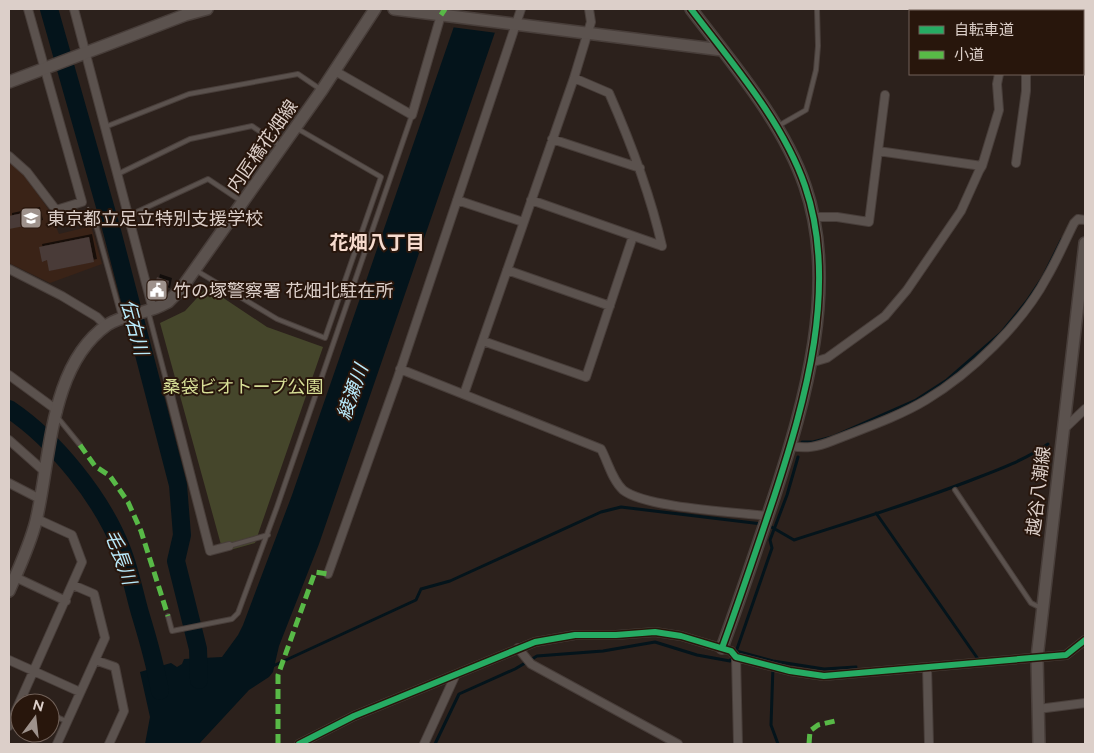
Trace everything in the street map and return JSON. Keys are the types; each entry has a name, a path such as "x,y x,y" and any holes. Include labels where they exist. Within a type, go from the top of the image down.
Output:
{"street":[{"path":"9,156 27,172 56,210 82,202 47,68 28,9"},
{"path":"74,9 82,54 105,127 128,216 148,311"},
{"path":"9,82 185,15 207,9"},
{"name":"内匠橋花畑線","path":"9,591 30,540 36,519 56,416 63,389 72,368 90,341 106,326 123,318 148,311 168,302 175,296 196,270 336,71 375,9"},
{"path":"394,9 722,50"},
{"path":"328,574 457,200 513,24 521,9"},
{"path":"464,394 574,78 591,22 589,9"},
{"path":"691,9 752,91 794,158 813,216 819,256 819,285 810,363 803,402 768,516 722,648"},
{"path":"336,71 412,115 444,15"},
{"path":"810,363 827,358 885,316 922,269 961,211 982,166 999,110 997,84 999,75"},
{"path":"1016,163 1026,91 1026,75"},
{"path":"531,200 662,246 653,208 640,168 609,93 574,78"},
{"path":"813,216 837,217 869,222 885,95"},
{"path":"552,139 640,168"},
{"path":"878,151 982,166"},
{"path":"457,200 523,222"},
{"path":"791,446 803,448 825,444 924,401 948,385 1014,326 1047,278 1074,223 1078,219 1085,220"},
{"path":"483,341 586,377 633,236"},
{"name":"越谷八潮線","path":"1040,744 1037,658 1063,430 1082,301 1085,243"},
{"path":"9,269 98,317 106,326"},
{"path":"507,270 610,306"},
{"path":"400,368 601,449 616,482 634,497 694,508 768,516"},
{"path":"9,376 56,416"},
{"path":"170,395 210,552 229,546"},
{"path":"1063,430 1085,410"},
{"path":"9,440 45,469"},
{"path":"9,483 40,499"},
{"path":"25,693 82,562 72,534 36,519"},
{"path":"15,577 66,601"},
{"path":"57,744 105,638 94,594 73,585"},
{"path":"303,744 354,716 456,676 535,642 575,635 616,635 654,632 681,636 732,651 736,657 738,744"},
{"path":"736,657 790,671 824,676 1066,655 1085,640"},
{"path":"518,648 531,664 678,744"},
{"path":"9,660 80,692"},
{"path":"95,660 114,667 123,700 124,711 109,744"},
{"path":"926,667 930,744"},
{"path":"424,744 456,676"},
{"path":"1038,709 1085,704"}],"lane":[{"path":"776,127 806,110 816,70 818,46 817,9"},
{"path":"105,127 188,94 298,74 322,90"},
{"path":"168,616 172,631 232,618 238,613 268,535 412,115"},
{"path":"117,175 190,139 252,126 282,147"},
{"path":"196,270 277,319 325,338 381,177 296,127"},
{"path":"128,216 208,179 244,202"},
{"path":"96,225 123,318"},
{"path":"148,311 170,395"},
{"path":"56,416 65,424 80,445"},
{"path":"955,490 1032,603 1042,609"},
{"path":"229,546 268,535"},
{"path":"60,718 68,722"}],"path":[{"path":"88,206 92,220"}],"shaded area":[{"name":"東京都立足立特別支援学校","path":"9,161 21,171 49,210 59,234 91,226 102,264 50,283 9,263"}],"green space":[{"name":"桑袋ビオトープ公園","path":"207,287 267,327 323,347 255,543 223,552 160,323 185,311"}],"water":[{"name":"綾瀬川","path":"460,9 503,9 319,544 279,646 273,672 269,677 249,690 199,744 145,744 150,717 140,672 171,663 177,667 182,664 184,659 222,657 243,625 292,495"}],"pier":[{"path":"458,9 505,10 497,33 451,27"}],"building":[{"path":"37,210 40,223 9,229 9,216"},
{"path":"89,237 94,262 49,271 47,260 42,262 39,247"},
{"path":"157,277 169,281 167,291 154,288"}],"waterway":[{"name":"伝右川","path":"49,9 112,231 178,485 182,535 176,561 198,649 199,680"},
{"path":"802,442 813,442 832,437 916,400 947,380 1001,333 1027,301 1043,277 1062,239"},
{"name":"毛長川","path":"9,409 60,454 90,491 113,530 130,573 160,691"},
{"path":"768,525 794,540 961,484 1016,462 1048,444"},
{"path":"435,744 459,694 515,669 537,656 603,651 655,642 697,655 730,661 737,649 772,548 770,540 787,495 798,457"},
{"path":"273,666 416,600 421,589 450,581 601,512 621,507 762,524"},
{"path":"876,513 978,659"},
{"path":"736,651 773,661 824,669 856,667"},
{"path":"773,666 771,725 778,744"}],"marked path":[{"path":"441,15 445,9"},
{"path":"80,445 95,466 110,476 128,502 141,531 168,616"},
{"path":"278,744 278,675 315,572 328,574"},
{"path":"809,744 810,731 818,725 835,721"}],"cycle path":[{"path":"691,9 755,94 784,139 805,186 815,224 819,263 814,343 797,422 774,497 722,648"},
{"path":"299,744 354,716 535,642 575,635 616,635 655,632 681,636 731,651 736,657 790,671 824,676 1066,655 1085,640"}],"place":[{"name":"東京都立足立特別支援学校","path":"31,218"},
{"name":"竹の塚警察署 花畑北駐在所","path":"157,290"}],"district":[{"name":"花畑八丁目","path":"377,242"}]}
